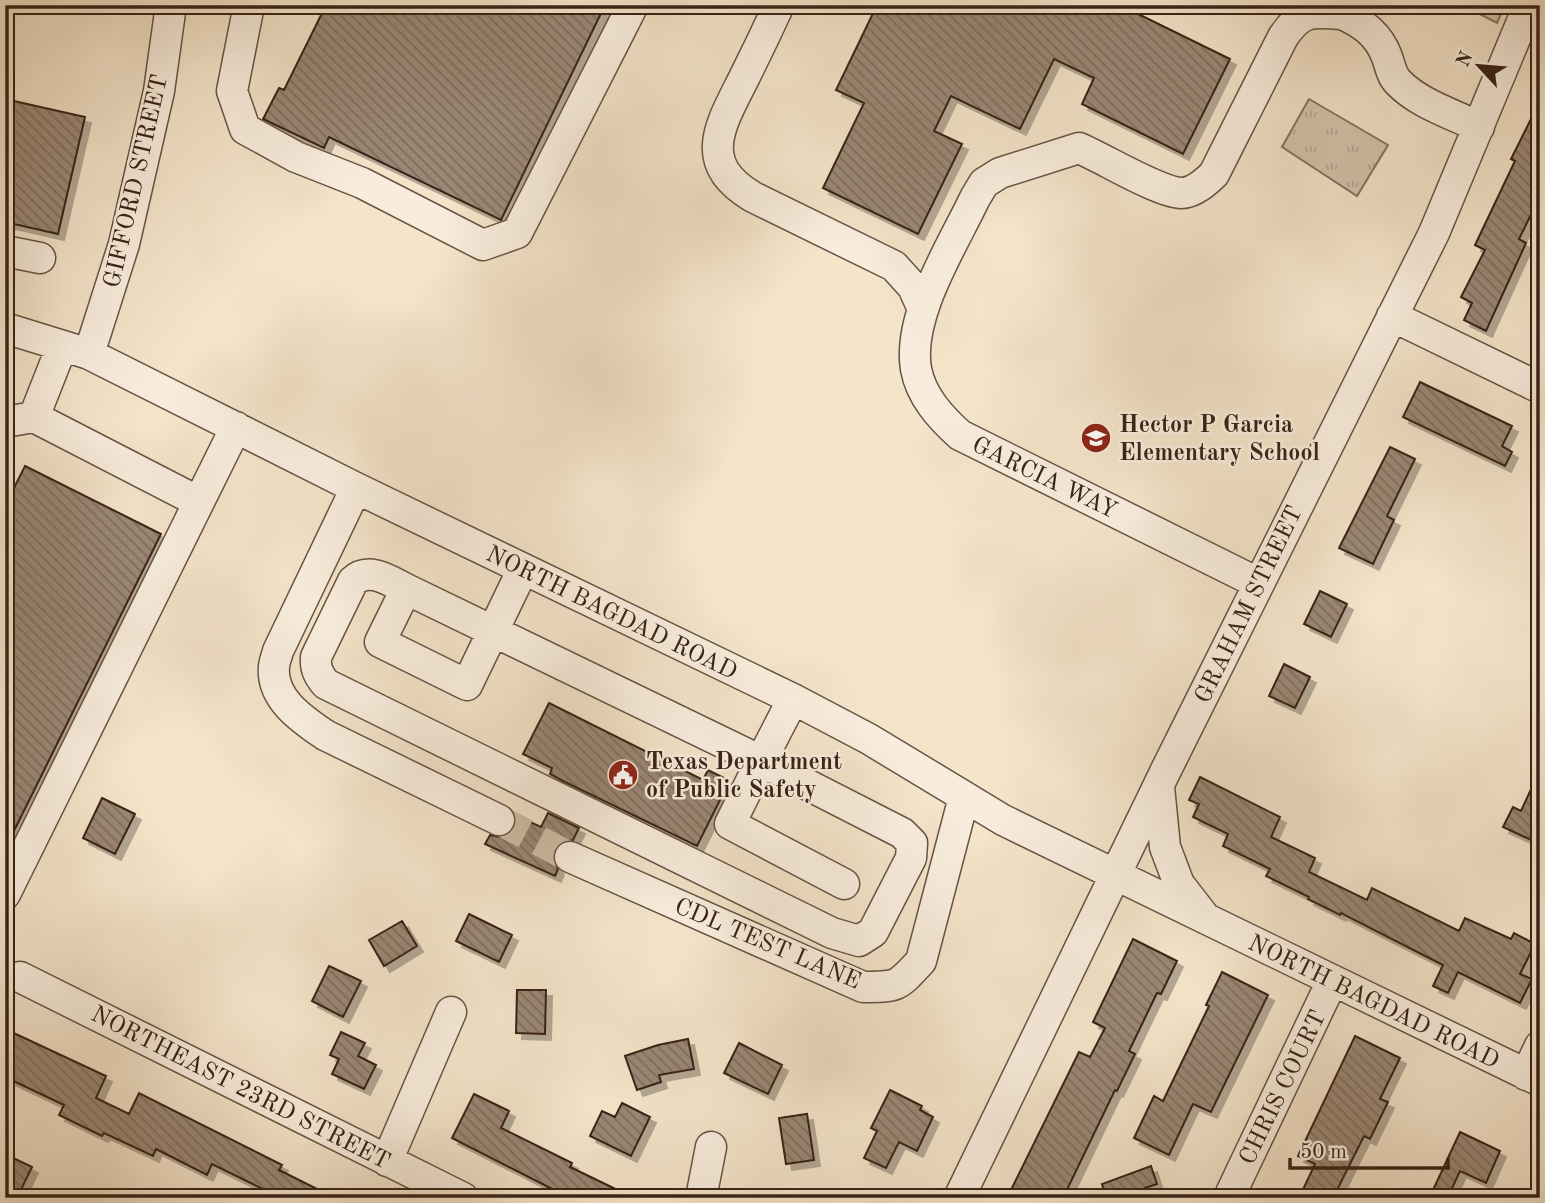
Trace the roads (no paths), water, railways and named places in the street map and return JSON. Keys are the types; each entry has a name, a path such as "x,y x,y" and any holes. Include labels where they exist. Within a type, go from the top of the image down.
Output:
{"street":[{"name":"GIFFORD STREET","path":"20,420 76,350 124,244 159,91 171,5"},
{"path":"249,5 232,91 245,129 296,157 362,183 483,245 517,233 633,5"},
{"path":"779,5 718,129 719,159 726,176 739,189 753,197 894,267 913,286 922,307"},
{"name":"GRAHAM STREET","path":"959,1198 1158,785 1434,233 1529,5"},
{"name":"GARCIA WAY","path":"1258,583 960,435 941,417 924,393 916,368 916,344 922,307 975,198 984,183 1000,173 1079,148 1164,189 1182,193 1206,183 1214,174 1283,37 1294,21 1308,13 1334,10 1358,21 1376,37 1384,49 1395,79 1407,90 1479,127"},
{"path":"5,251 40,258"},
{"path":"1392,316 1540,387"},
{"name":"NORTH BAGDAD ROAD","path":"5,328 76,350 793,699 869,739 1003,820 1533,1078"},
{"path":"20,420 199,502"},
{"path":"5,894 236,427"},
{"path":"356,488 278,651 274,668 277,684 285,702 303,720 326,735 499,820"},
{"path":"406,589 380,642 467,685 523,569"},
{"path":"369,574 383,577 406,589 761,761 902,833 912,843 911,858 873,932 859,941 832,933 326,684 319,676 316,657 353,581 369,574"},
{"path":"793,699 730,824 844,884"},
{"name":"NORTH BAGDAD ROAD","path":"1158,785 1165,847 1179,884 1208,920"},
{"name":"CDL TEST LANE","path":"570,857 863,987 891,987 905,978 921,961 964,797"},
{"name":"NORTHEAST 23RD STREET","path":"20,977 463,1198"},
{"name":"CHRIS COURT","path":"1231,1193 1332,982"},
{"path":"387,1161 451,1012"},
{"path":"1533,1078 1540,1046"},
{"path":"701,1198 710,1147"}],"tunnel":[{"path":"499,820 570,857"}],"place":[{"name":"Hector P Garcia Elementary School","path":"1096,438"},
{"name":"Texas Department of Public Safety","path":"623,775"}]}
